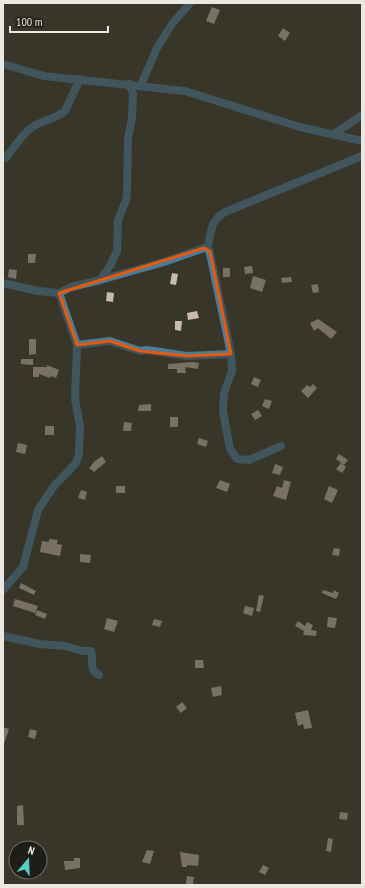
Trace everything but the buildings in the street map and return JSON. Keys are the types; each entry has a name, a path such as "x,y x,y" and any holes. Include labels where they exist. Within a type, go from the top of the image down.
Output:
{"street":[{"path":"141,85 161,42 172,24 190,3"},
{"path":"3,64 44,76 141,85 185,91 300,127 362,141"},
{"path":"6,158 31,128 49,118 61,115 65,111 80,79"},
{"path":"100,280 116,258 118,251 118,220 126,200 128,139 132,118 133,94 128,84"},
{"path":"334,134 362,115"},
{"path":"281,446 249,460 237,459 234,455 223,411 224,393 232,371 231,354 210,251 207,248 213,223 225,212 362,156"},
{"path":"3,283 38,291 59,293 71,287 164,262 207,248"},
{"path":"3,590 23,568 38,510 54,486 76,463 79,454 80,426 75,399 77,345 59,293"},
{"path":"77,345 110,341 140,351 148,350 188,356 231,354"},
{"path":"3,636 83,651 91,651 91,665 93,670 99,675"}],"highlighted area":[{"path":"204,248 210,251 231,354 187,356 140,351 110,341 77,345 59,293"}]}
